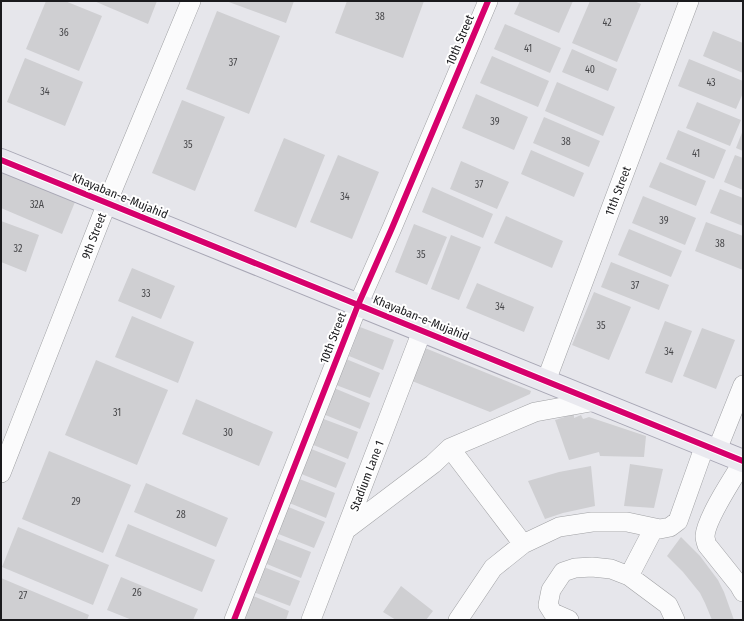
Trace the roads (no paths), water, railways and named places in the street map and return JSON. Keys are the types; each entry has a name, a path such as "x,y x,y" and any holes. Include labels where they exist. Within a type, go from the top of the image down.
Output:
{"main road":[{"name":"Khayaban-e-Mujahid","path":"1,160 743,461"}],"street":[{"name":"9th Street","path":"1,473 107,203 191,1"},
{"name":"10th Street","path":"234,620 358,305 488,1"},
{"name":"11th Street","path":"546,381 689,1"},
{"name":"Stadium Lane 1","path":"311,620 422,331"},
{"path":"458,620 493,568 523,544 559,527 592,522 627,522 660,529 670,527 678,521 711,448 743,385"},
{"path":"346,528 433,464 450,448 535,412 596,401"},
{"path":"450,448 523,544"},
{"path":"743,461 712,515 706,529 705,537 707,545 743,592"},
{"path":"686,501 712,515"},
{"path":"629,576 654,528"},
{"path":"569,620 553,613 548,605 551,590 563,572 575,568 592,566 611,569 629,576 668,605 675,620"}]}
